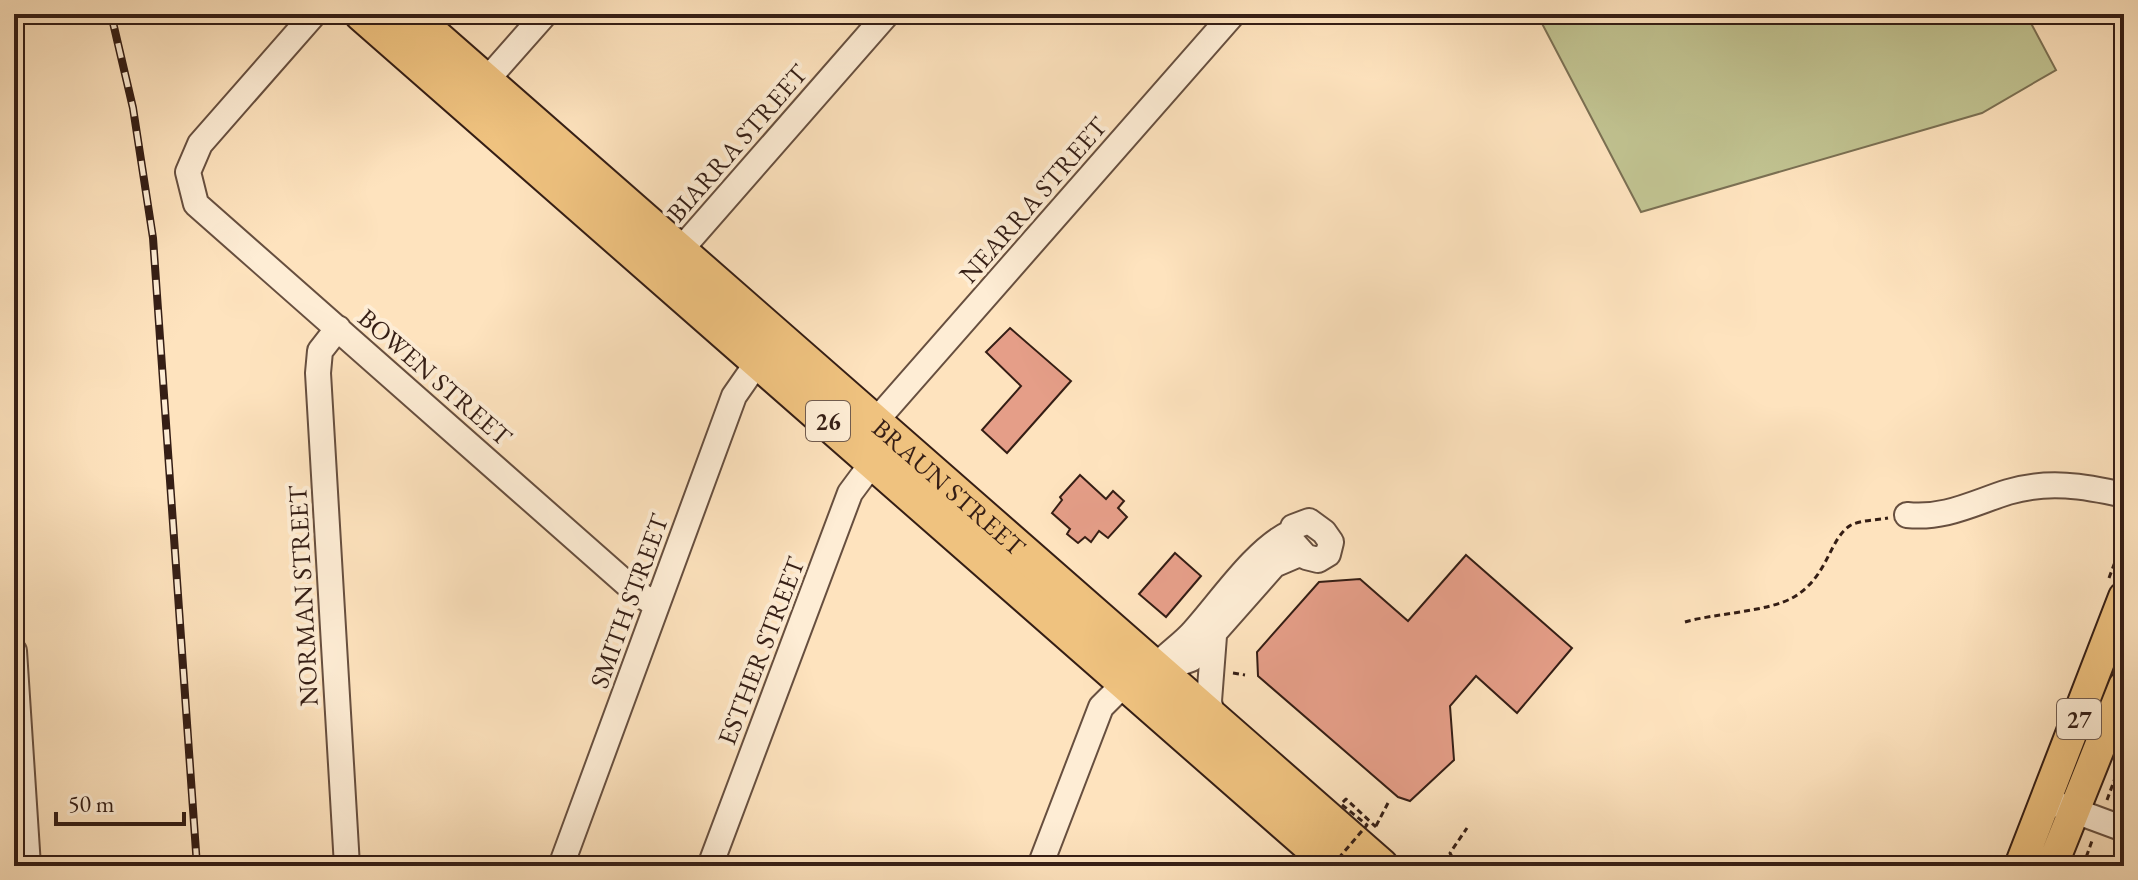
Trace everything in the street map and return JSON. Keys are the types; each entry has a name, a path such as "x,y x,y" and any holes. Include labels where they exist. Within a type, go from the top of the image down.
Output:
{"highway":[{"name":"BRAUN STREET","path":"362,14 874,423 1333,866"},
{"name":"BRAUN STREET","path":"409,14 485,82 670,262 759,360 873,462 1139,676 1213,721 1381,866"}],"main road":[{"name":"27","path":"2052,866 2060,806 2124,597"},
{"name":"27","path":"2020,866 2060,806 2124,686"}],"street":[{"name":"BOWEN STREET","path":"314,14 200,144 192,158 189,181 196,204 637,593 657,605"},
{"path":"485,82 545,14"},
{"name":"BIARRA STREET","path":"670,262 887,14"},
{"name":"NEARRA STREET","path":"874,423 1233,14"},
{"name":"NORMAN STREET","path":"338,328 320,351 318,373 347,866"},
{"name":"SMITH STREET","path":"561,866 734,396 759,360"},
{"name":"ESTHER STREET","path":"710,866 850,493 873,462"},
{"path":"1907,515 1933,517 2008,492 2053,484 2124,495"},
{"path":"1040,866 1101,707 1139,676 1192,634 1270,546 1296,543 1191,659 1139,676"},
{"path":"1213,721 1209,701 1214,636"},
{"path":"14,651 28,866"},
{"path":"2060,806 2124,829"}],"path":[{"path":"1685,622 1789,600 1807,588 1824,570 1838,537 1853,524 1907,515"},
{"path":"1333,866 1367,825 1341,804 1346,799 1376,827"},
{"path":"1371,832 1388,803"},
{"path":"1457,866 1450,853 1467,828"}],"green space":[{"path":"1537,14 2026,14 2056,70 1982,113 1641,212"}],"building":[{"path":"1010,328 1071,381 1007,453 982,430 1021,386 986,352"},
{"path":"1080,475 1106,499 1113,491 1124,501 1118,508 1127,517 1108,538 1099,531 1091,542 1085,537 1078,543 1067,534 1070,529 1052,513 1062,500 1060,497"},
{"path":"1175,553 1201,576 1166,617 1139,594"},
{"path":"1466,555 1572,648 1517,713 1476,676 1450,706 1454,760 1410,801 1398,797 1258,676 1257,652 1319,582 1360,579 1408,621"}],"railway":[{"path":"111,14 133,108 153,238 197,866"}]}
